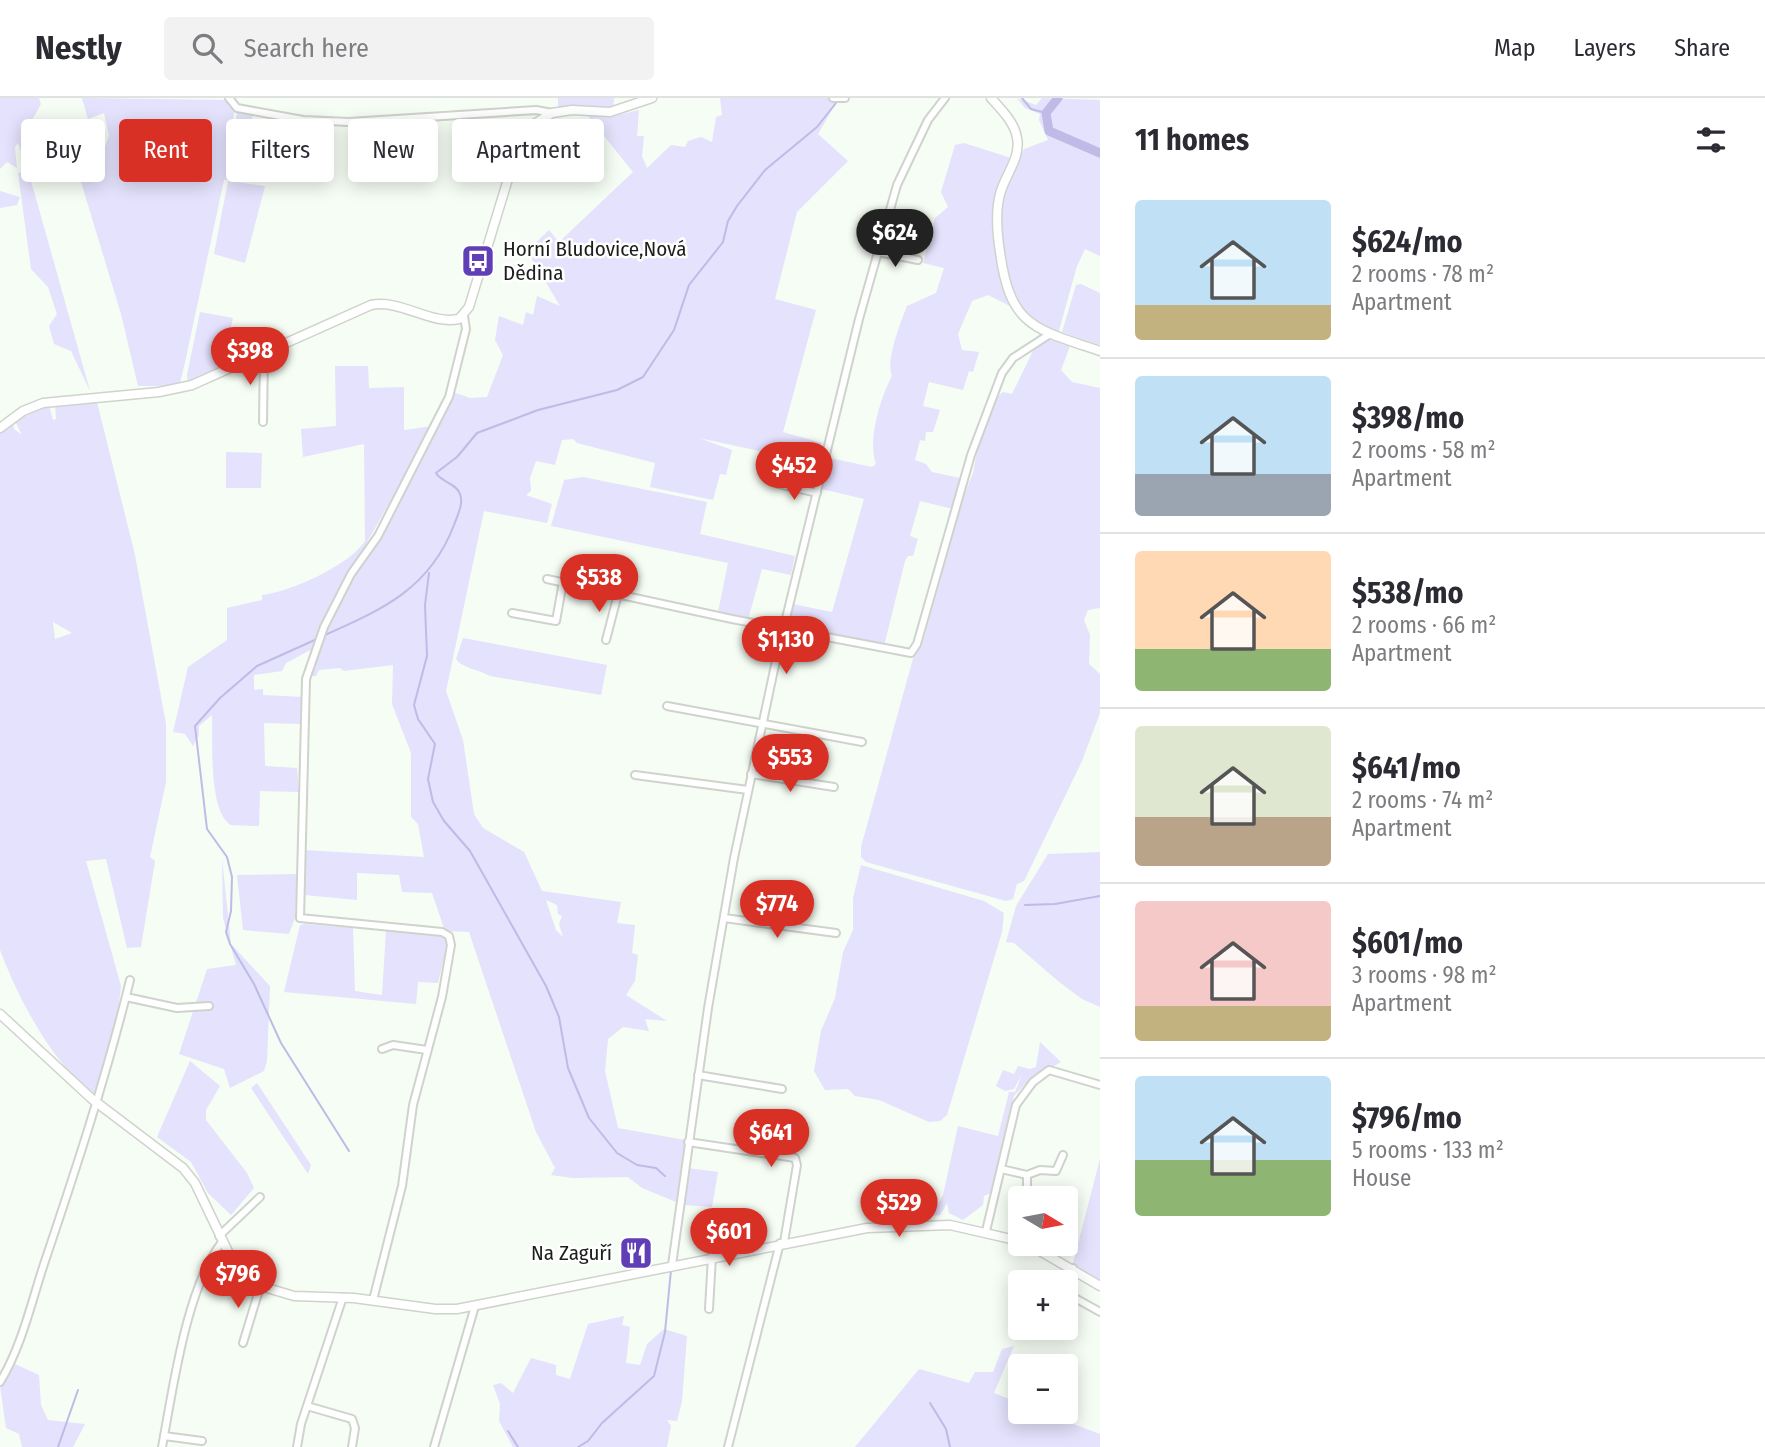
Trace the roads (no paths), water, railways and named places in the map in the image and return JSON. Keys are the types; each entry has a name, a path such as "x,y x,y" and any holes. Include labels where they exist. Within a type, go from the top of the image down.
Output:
{"street":[{"path":"229,98 237,108 303,120 391,121 536,110 552,113 572,110 610,112 652,98"},
{"path":"833,98 845,98"},
{"path":"672,1265 698,1075 724,918 751,774 783,629 878,252 903,169 928,120 945,98"},
{"path":"991,98 1017,139 1017,155 1003,185 996,217 1003,276 1019,313 1050,334 1100,351"},
{"path":"373,1300 402,1186 413,1105 442,997 451,945 449,936 442,932 300,918 306,679 324,627 351,574 379,536 449,397 466,329 464,316 522,137 532,124 552,113"},
{"path":"878,252 918,260"},
{"path":"0,428 37,404 178,389 375,304 452,320 464,316"},
{"path":"547,579 907,654 915,650 971,455 1002,373 1013,358 1050,334"},
{"path":"263,422 264,353"},
{"path":"778,484 817,493"},
{"path":"512,613 555,621 563,582"},
{"path":"606,640 618,594"},
{"path":"667,706 862,742"},
{"path":"751,774 834,788"},
{"path":"635,775 748,790"},
{"path":"724,918 835,933"},
{"path":"1,1378 36,1296 97,1103 130,981"},
{"path":"126,997 177,1009 209,1006"},
{"path":"0,1014 97,1103 134,1128 183,1168 195,1184 236,1267 260,1287 294,1296 343,1297 435,1309 475,1306 782,1242 900,1224 950,1225 1008,1237"},
{"path":"382,1049 393,1045 427,1050"},
{"path":"986,1231 1016,1105 1033,1082 1049,1070 1056,1070 1100,1085"},
{"path":"698,1075 782,1089"},
{"path":"688,1142 794,1158 797,1165 782,1242 728,1447"},
{"path":"1001,1169 1027,1175 1040,1170 1056,1171 1063,1155"},
{"path":"1027,1175 1027,1186"},
{"path":"162,1447 178,1351 210,1261 221,1239 260,1197"},
{"path":"709,1309 712,1256"},
{"path":"1050,1256 1100,1286"},
{"path":"243,1343 260,1287"},
{"path":"296,1447 343,1297"},
{"path":"1078,1300 1100,1312"},
{"path":"434,1447 475,1306"},
{"path":"307,1406 352,1419 355,1428 352,1447"},
{"path":"164,1436 202,1441"}],"waterway":[{"path":"1022,98 1031,109 1046,113"},
{"path":"1058,98 1046,113 1049,131 1100,153"},
{"path":"325,635 367,616 403,594 432,565 444,547 461,502 458,490 436,473 457,457 477,433 538,410 617,390 643,377 674,330 689,285 723,242 728,221 737,206 765,170 817,127 836,103"},
{"path":"429,573 425,605 427,656 414,705 418,719 435,744 428,779 433,802 444,821 470,851 546,986 559,1017 568,1068 589,1118 617,1153 637,1165 656,1168 665,1176"},
{"path":"317,639 257,666 220,698 195,726 207,829 227,857 232,877 231,911 226,932 230,944 254,984 281,1043 349,1151"},
{"path":"1025,905 1055,904 1100,896"},
{"path":"578,1447 588,1441 602,1423 654,1376 665,1332 671,1270"},
{"path":"58,1447 78,1390"},
{"path":"930,1403 946,1429 950,1447"},
{"path":"508,1431 518,1447"}],"place":[{"name":"Horní Bludovice,Nová Dědina","path":"478,261"},
{"name":"Na Zaguří","path":"636,1253"}]}
